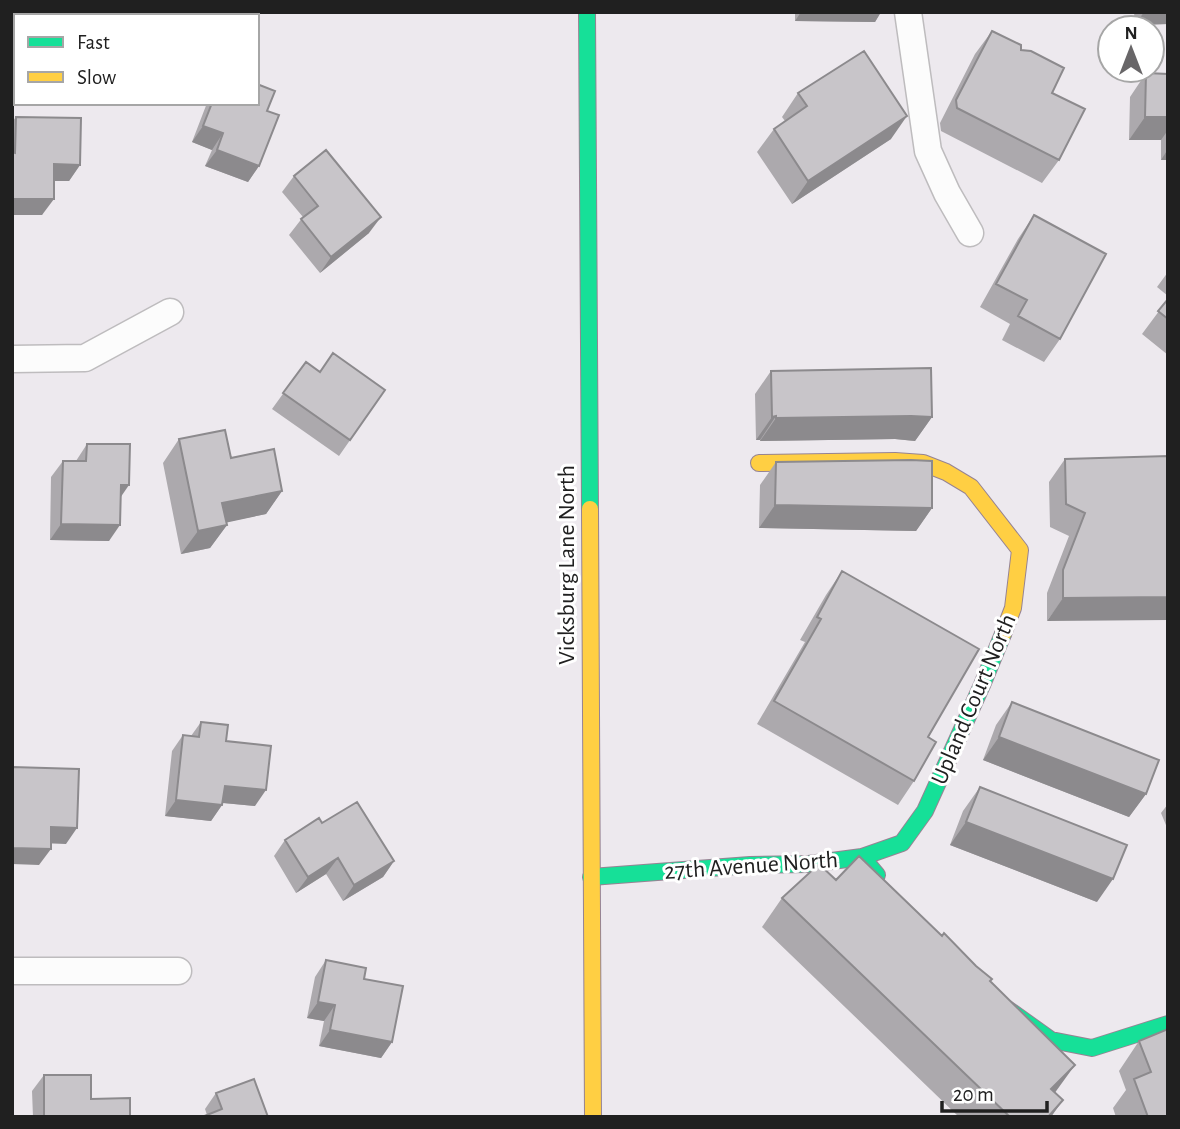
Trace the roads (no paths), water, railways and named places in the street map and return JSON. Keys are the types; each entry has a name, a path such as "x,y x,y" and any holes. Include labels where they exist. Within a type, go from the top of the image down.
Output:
{"street":[{"name":"Vicksburg Lane North","path":"587,12 593,1117"},
{"path":"908,12 929,151 947,193 970,233"},
{"path":"12,359 85,358 170,312"},
{"name":"Upland Court North","path":"759,463 923,463 946,472 971,487 1020,550 1013,608 982,685 925,811 902,843 862,857"},
{"name":"27th Avenue North","path":"591,877 750,865 810,864 862,857 889,888"},
{"path":"12,971 178,971"},
{"path":"992,997 1051,1040 1092,1048 1168,1024"}]}
